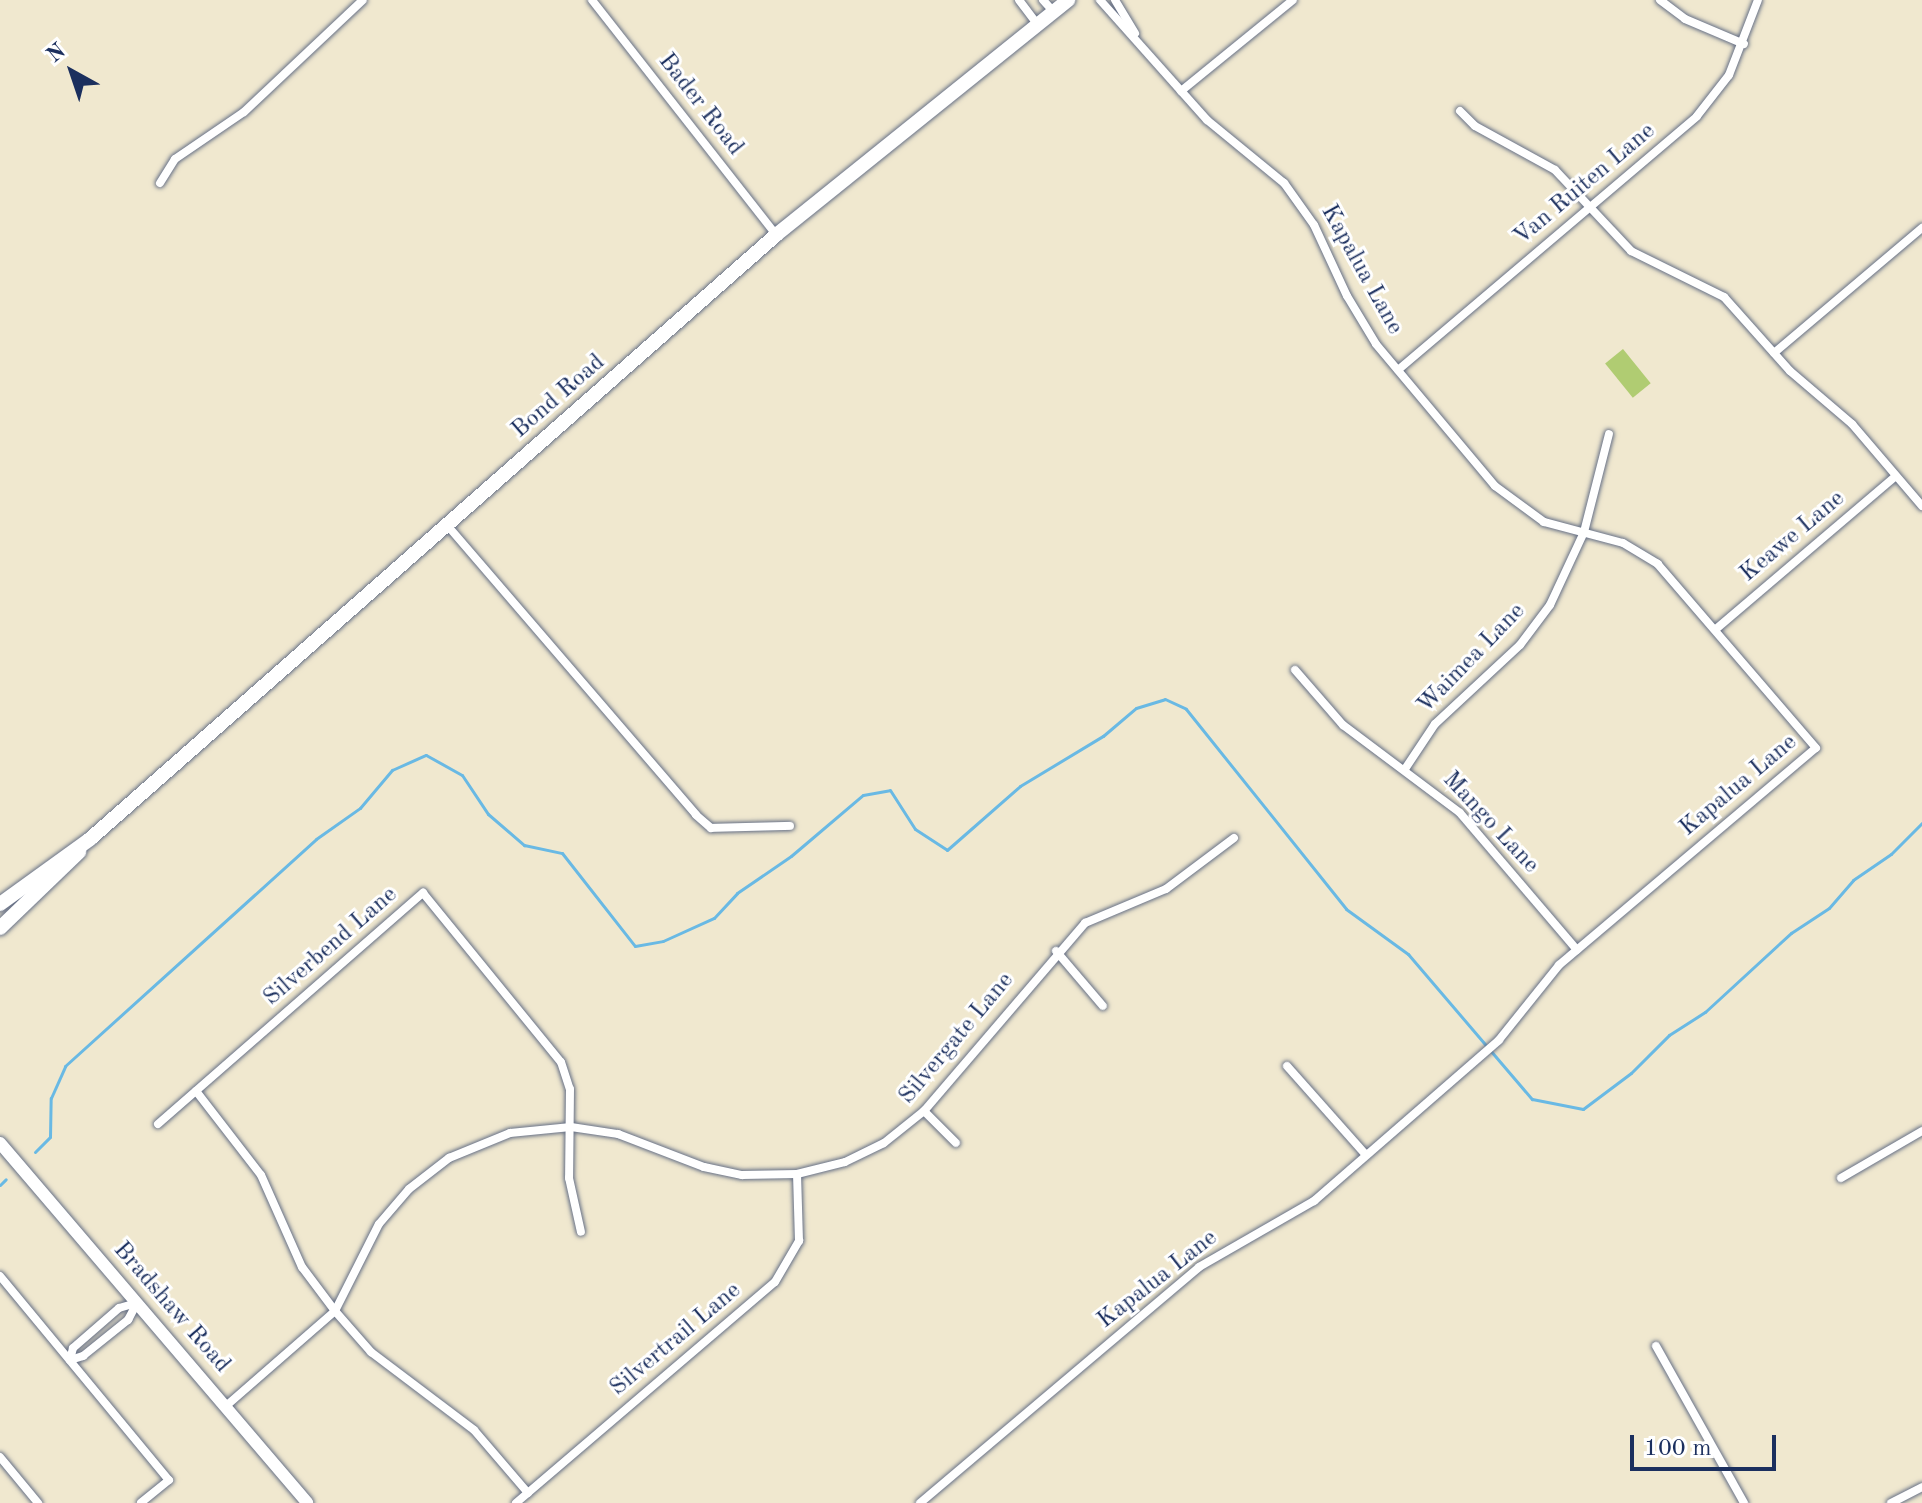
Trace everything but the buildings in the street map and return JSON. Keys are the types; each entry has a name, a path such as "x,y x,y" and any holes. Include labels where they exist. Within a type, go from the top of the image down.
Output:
{"main road":[{"name":"Bond Road","path":"0,928 90,839 776,235 1037,24 1048,6 1068,0"},
{"name":"Bond Road","path":"0,904 90,839"},
{"path":"0,919 26,895 28,882"},
{"name":"Bradshaw Road","path":"0,1143 307,1503"}],"street":[{"path":"160,183 175,159 244,112 363,0"},
{"name":"Bader Road","path":"592,0 776,235"},
{"path":"1019,0 1037,24"},
{"name":"Kapalua Lane","path":"920,1503 1199,1267 1294,1215 1499,1040 1547,977 1577,950 1816,748 1716,629 1650,558 1623,543 1544,522 1510,500 1398,370 1358,316 1300,203 1266,165 1207,120 1135,34 1100,0"},
{"name":"Kapalua Lane","path":"1115,0 1135,34"},
{"path":"1181,91 1293,0"},
{"path":"1660,0 1685,19 1744,44"},
{"name":"Van Ruiten Lane","path":"1398,370 1697,116 1729,75 1744,44 1758,0"},
{"path":"1460,111 1489,134 1542,160 1649,264 1724,297 1774,353 1852,424 1922,506"},
{"path":"1774,353 1922,228"},
{"name":"Waimea Lane","path":"1405,769 1435,724 1533,629 1565,579 1584,532 1609,434"},
{"name":"Keawe Lane","path":"1716,629 1896,476"},
{"path":"447,525 696,815 711,828 790,826"},
{"name":"Mango Lane","path":"1295,670 1343,725 1460,813 1577,950"},
{"name":"Silvergate Lane","path":"226,1406 335,1311 379,1224 430,1171 491,1139 571,1127 618,1134 723,1172 797,1174 863,1154 924,1111 1056,951 1099,914 1166,889 1234,838"},
{"name":"Silverbend Lane","path":"158,1124 423,893 554,1051 570,1089 571,1127"},
{"path":"1056,951 1103,1006"},
{"path":"1287,1066 1365,1154"},
{"path":"196,1091 261,1175 302,1267 335,1311 380,1359 474,1430 528,1493"},
{"path":"924,1111 956,1143"},
{"path":"571,1127 569,1178 581,1232"},
{"path":"1841,1178 1922,1131"},
{"name":"Silvertrail Lane","path":"516,1503 775,1282 799,1241 797,1174"},
{"path":"0,1276 169,1480 141,1503"},
{"path":"70,1360 83,1356 128,1320 137,1303"},
{"path":"70,1360 73,1348 119,1308 137,1303"},
{"path":"1656,1346 1744,1503"},
{"path":"2,1462 38,1503"},
{"path":"1891,1503 1922,1487"}],"green space":[{"path":"1623,349 1651,383 1633,398 1605,363"}],"waterway":[{"path":"35,1152 50,1137 51,1098 65,1066 316,839 360,808 392,770 426,755 462,775 488,814 524,845 562,853 635,946 663,941 714,918 737,893 791,856 863,795 890,790 915,829 947,850 1020,786 1103,736 1136,708 1165,699 1186,709 1346,909 1408,954 1532,1099 1583,1109 1631,1073 1669,1035 1705,1012 1791,933 1829,908 1853,880 1891,854 1922,823"},
{"path":"0,1185 6,1179"}]}
